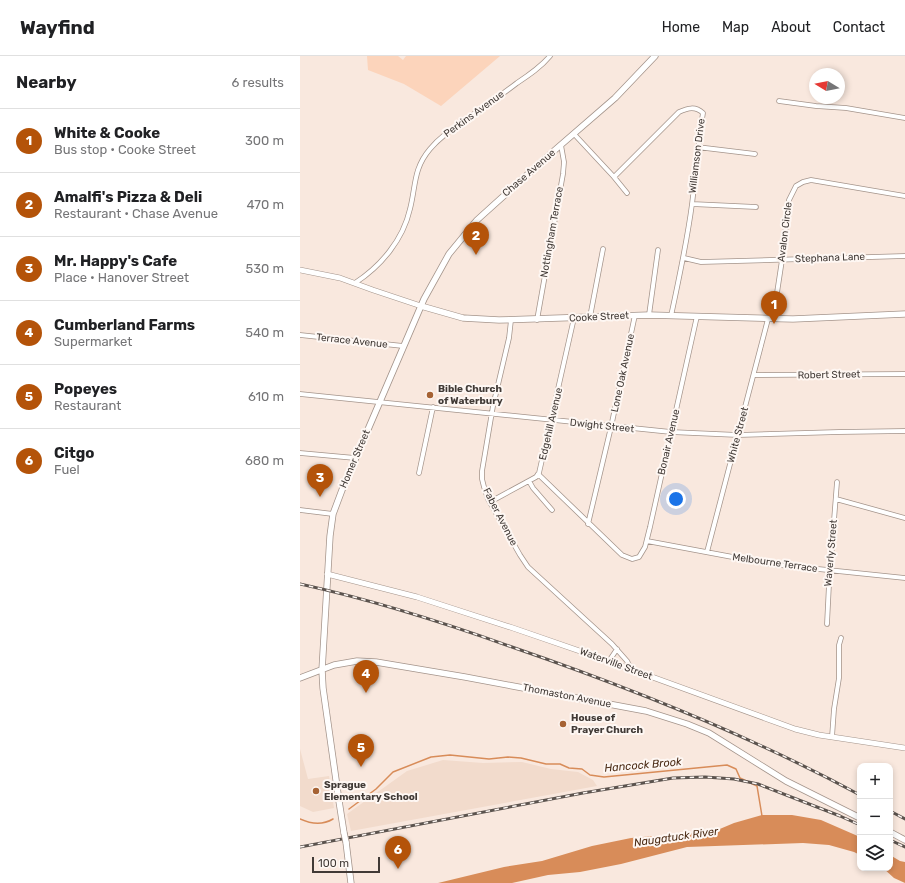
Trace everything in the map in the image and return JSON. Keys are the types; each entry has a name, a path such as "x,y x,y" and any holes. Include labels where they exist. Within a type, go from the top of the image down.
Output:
{"main road":[{"name":"Chase Avenue","path":"421,306 444,261 465,234 492,206 615,98 655,56"},
{"name":"Cooke Street","path":"421,306 463,318 511,320 635,315 809,319 905,314"},
{"name":"Homer Street","path":"351,883 323,688 322,670 330,536 333,514 340,494 421,306"},
{"name":"Thomaston Avenue","path":"300,678 334,665 352,662 376,662 646,711 687,724 709,733 786,781 857,816"},
{"path":"893,834 905,840"}],"street":[{"name":"Perkins Avenue","path":"355,283 369,274 384,258 406,224 411,208 414,184 420,165 429,150 442,136 532,72 550,56"},
{"path":"780,101 846,108 905,118"},
{"name":"Williamson Drive","path":"614,177 679,112 687,108 697,108 703,112 697,147 692,204 684,258 671,316"},
{"path":"574,134 627,193"},
{"name":"Nottingham Terrace","path":"537,320 563,174 564,162 562,145"},
{"path":"697,147 755,154"},
{"name":"Avalon Circle","path":"771,319 782,260 789,200 796,186 811,180 905,196"},
{"path":"692,204 756,207"},
{"path":"590,317 603,249"},
{"path":"649,315 658,250"},
{"name":"Stephana Lane","path":"684,258 701,262 905,256"},
{"name":"Cooke Street","path":"300,270 334,276 421,306"},
{"name":"Lone Oak Avenue","path":"588,524 635,315"},
{"name":"Bonair Avenue","path":"588,524 622,555 629,559 639,557 644,549 697,316"},
{"name":"Edgehill Avenue","path":"490,502 529,481 538,474 552,421 574,318"},
{"name":"White Street","path":"707,552 754,375 771,319"},
{"name":"Faber Avenue","path":"511,320 492,414 482,476 484,490 528,567 617,649 627,661 631,669"},
{"name":"Terrace Avenue","path":"300,335 403,346"},
{"name":"Robert Street","path":"754,375 905,374"},
{"name":"Dwight Street","path":"300,394 671,432 738,435 905,431"},
{"path":"419,473 433,407"},
{"path":"300,453 355,458"},
{"path":"538,474 588,524"},
{"path":"529,481 533,488 552,510"},
{"name":"Waverly Street","path":"827,624 836,482"},
{"path":"836,499 905,518"},
{"path":"300,510 333,514"},
{"name":"Melbourne Terrace","path":"647,541 770,564 905,578"},
{"name":"Waterville Street","path":"327,574 430,601 514,628 609,661 785,726 832,737 905,748"},
{"path":"832,737 834,704 839,678 839,645 841,638"},
{"path":"609,661 617,649"}],"shaded area":[{"path":"367,56 398,56 403,60 406,56 500,56 441,106 404,84 368,70"},
{"name":"Sprague Elementary School","path":"300,749 308,779 329,776 334,808 313,812 300,806"},
{"path":"443,760 483,763 522,762 551,769 578,772 593,780 597,786 351,831 347,814 407,771"}],"water":[{"name":"Naugatuck River","path":"762,815 792,815 821,820 857,836 857,854 829,845 803,843 687,847 621,864 580,872 548,875 512,883 438,883 504,867 542,861 592,846 631,838 715,831 734,823"},
{"path":"893,857 905,862 905,883 894,878 886,871 893,871"}],"waterway":[{"name":"Hancock Brook","path":"349,809 376,789 393,772 431,757 450,755 489,759 508,757 521,758 546,764 560,764 569,768 582,769 590,775 604,777 727,765 736,769 740,778 757,786 762,816"},
{"name":"Hancock Brook","path":"300,819 317,823 333,819"}],"railway":[{"path":"300,584 381,604 433,620 601,679 689,714 776,752 857,793"},
{"path":"300,847 583,793 673,778 705,777 734,779 758,784 857,824"},
{"path":"893,813 905,819"},
{"path":"893,841 905,847"}],"place":[{"name":"Amalfi's Pizza & Deli","path":"476,255"},
{"name":"White & Cooke","path":"774,324"},
{"name":"Bible Church of Waterbury","path":"430,395"},
{"name":"Mr. Happy's Cafe","path":"320,497"},
{"name":"Cumberland Farms","path":"366,693"},
{"name":"House of Prayer Church","path":"563,724"},
{"name":"Popeyes","path":"361,767"},
{"name":"Sprague Elementary School","path":"316,791"},
{"name":"Citgo","path":"398,869"}]}
